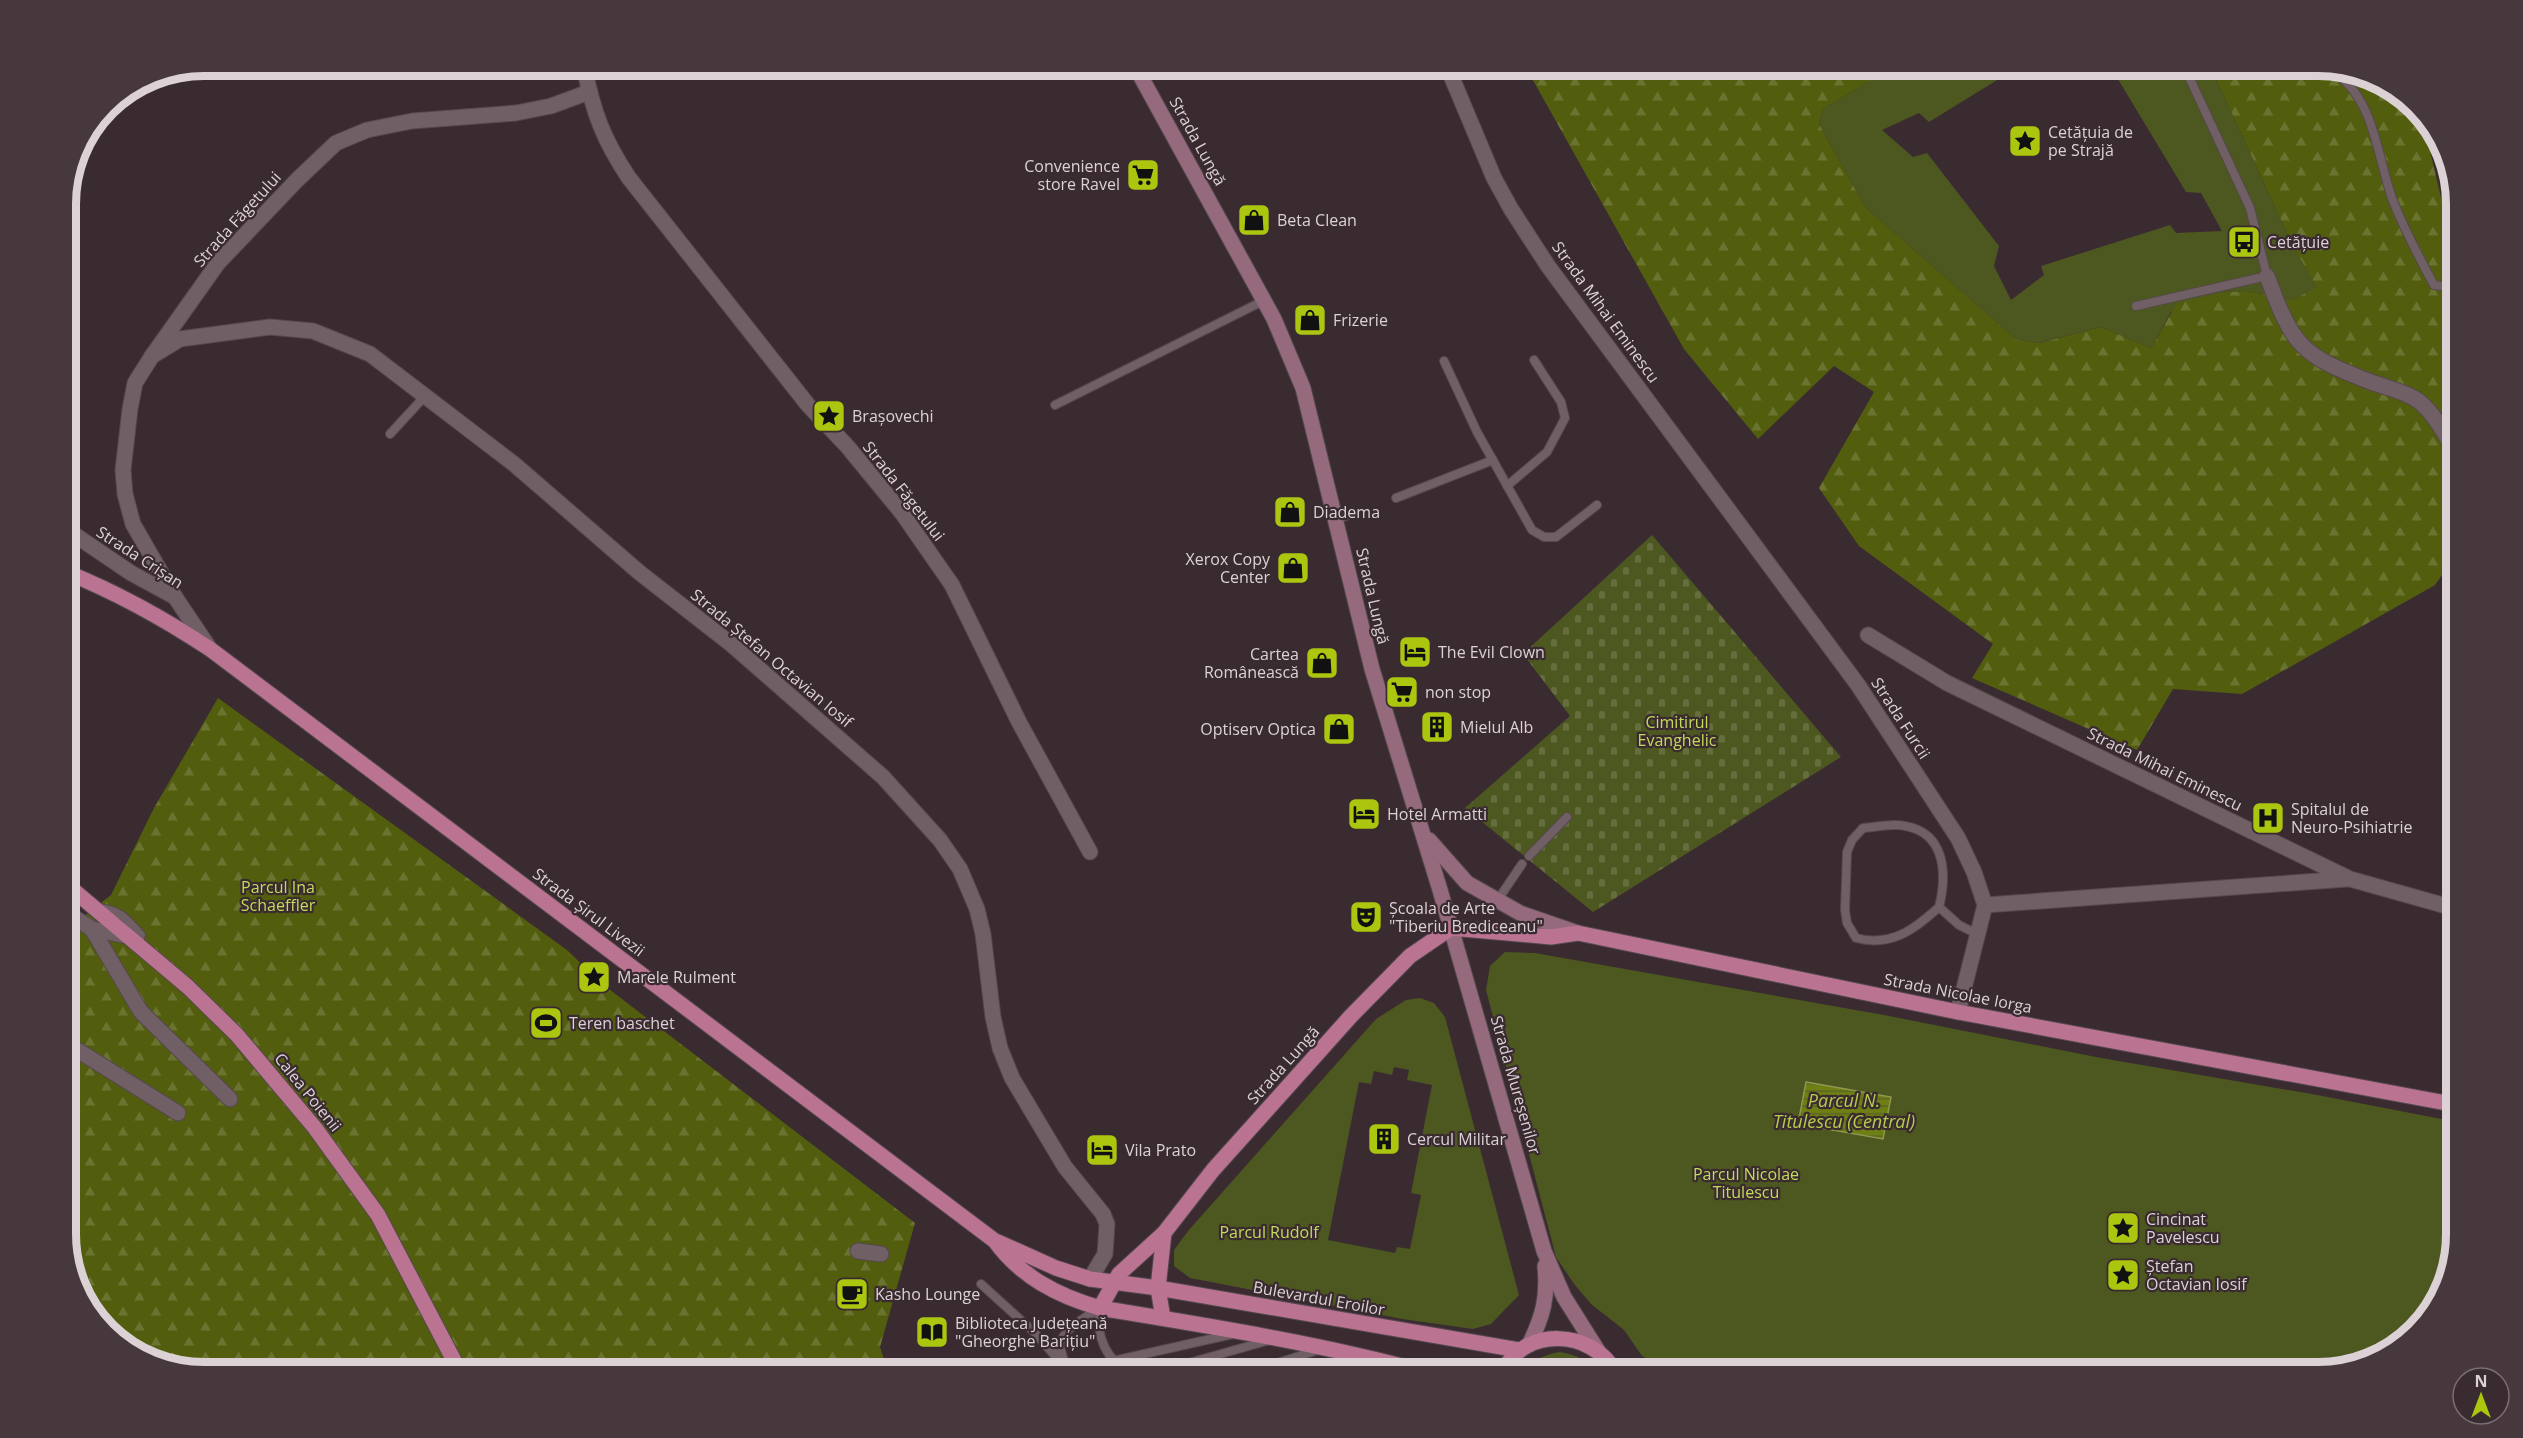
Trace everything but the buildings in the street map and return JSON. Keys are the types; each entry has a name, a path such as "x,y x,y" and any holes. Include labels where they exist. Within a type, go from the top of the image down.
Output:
{"main road":[{"name":"Strada Lungă","path":"1101,1308 1114,1281 1164,1233 1213,1170 1351,1016 1410,957 1451,928 1372,669 1303,388 1284,338 1265,300 1141,77"},
{"name":"Strada Șirul Livezii","path":"77,576 102,586 158,615 210,649 995,1241 1022,1269 1052,1291 1072,1300 1101,1308"},
{"path":"1423,833 1467,883 1520,913 1578,933"},
{"name":"Calea Poienii","path":"77,894 188,987 237,1035 315,1128 378,1215 455,1362"},
{"name":"Strada Nicolae Iorga","path":"1451,928 1551,937 1578,933 1958,1012 2446,1103"},
{"name":"Strada Mureșenilor","path":"1451,928 1544,1251 1564,1297 1598,1351"},
{"path":"1163,1318 1158,1288 1164,1233"},
{"name":"Strada Șirul Livezii","path":"995,1241 1056,1268 1090,1278 1114,1281"},
{"name":"Strada Mureșenilor","path":"1524,1347 1540,1321 1547,1290 1544,1251"},
{"name":"Bulevardul Eroilor","path":"1114,1281 1524,1347 1565,1338 1582,1342 1598,1351"},
{"path":"1101,1308 1242,1332 1386,1362"},
{"path":"1508,1362 1524,1347"},
{"path":"1598,1351 1607,1362"}],"street":[{"name":"Strada Făgetului","path":"586,77 595,116 609,147 629,178 808,405 847,446 902,513 952,585 1018,722 1090,852"},
{"name":"Strada Mihai Eminescu","path":"1451,77 1480,148 1511,209 1548,266 1767,562"},
{"name":"Strada Făgetului","path":"175,597 133,524 125,494 123,470 130,409 135,383 218,263 297,180 336,143 367,130 412,121 516,113 551,105 589,92"},
{"path":"2267,276 2284,322 2303,349 2335,368 2414,398 2427,409 2446,437"},
{"name":"Strada Ștefan Octavian Iosif","path":"152,356 180,339 270,327 313,331 370,354 514,464 640,573 731,644 883,777 940,840 960,869 977,909 983,934 993,1017 1000,1048 1012,1078 1065,1167 1097,1205 1107,1224 1106,1254 1090,1278"},
{"name":"Strada Crișan","path":"77,536 131,573 175,597 210,649"},
{"name":"Strada Furcii","path":"1767,562 1858,685 1958,838 1974,872 1985,905"},
{"name":"Strada Mihai Eminescu","path":"1868,635 1947,683 2350,879 2446,906"},
{"path":"1958,1012 1985,905 2350,879"},
{"path":"77,919 92,929 132,940"},
{"path":"92,929 141,1012 230,1099"},
{"path":"77,1049 178,1113"},
{"path":"858,1251 881,1254"}],"lane":[{"path":"2136,306 2267,276 2250,208 2189,77"},
{"path":"2345,80 2364,105 2392,198 2434,285 2446,287"},
{"path":"1056,405 1265,300"},
{"path":"1507,486 1547,452 1565,418 1561,402 1534,360"},
{"path":"1444,361 1492,460 1532,530 1544,537 1556,537 1597,505"},
{"path":"390,434 426,395"},
{"path":"1396,498 1492,460"},
{"path":"1336,519 1354,513"},
{"path":"1529,856 1567,817"},
{"path":"1905,825 1923,833 1936,847 1944,865 1939,906 1899,937 1872,942 1856,938 1847,923 1845,910 1847,852 1852,840 1863,828 1905,825"},
{"path":"1497,901 1522,864"},
{"path":"1939,906 1959,925 1977,934"},
{"path":"981,1284 1035,1333 1054,1356"},
{"path":"1053,1362 1059,1343 1067,1329 1101,1308"},
{"path":"1101,1308 1097,1323 1101,1338 1113,1361 1242,1332"},
{"path":"1193,1362 1277,1339"},
{"path":"1059,1343 1064,1362"},
{"path":"1281,1362 1324,1348"},
{"path":"1358,1362 1371,1358"}],"green space":[{"path":"1531,77 1877,77 1823,109 1819,124 1865,207 2017,340 2039,343 2101,327 2151,348 2177,303 2226,292 2247,291 2292,300 2317,287 2292,244 2215,77 2318,77 2351,81 2367,86 2403,108 2425,134 2446,218 2446,569 2435,585 2242,694 2173,689 2137,750 1972,678 1993,644 1859,546 1819,488 1874,392 1834,366 1758,439 1684,349"},
{"path":"1877,77 2002,77 1929,122 1919,113 1882,130 1913,157 1927,153 1999,246 1994,266 2011,300 2044,275 2041,266 2170,225 2176,233 2222,231 2201,193 2186,192 2117,77 2215,77 2292,244 2318,287 2292,300 2247,291 2226,292 2171,312 2151,348 2101,327 2038,343 2017,340 1865,207 1819,124 1823,109"},
{"name":"Cimitirul Evanghelic","path":"1652,535 1841,757 1593,912 1465,808 1570,716 1523,654"},
{"name":"Parcul Ina Schaeffler","path":"218,698 567,950 601,983 915,1223 880,1347 885,1362 205,1362 156,1352 127,1335 114,1324 94,1297 83,1274 79,1258 77,1241 77,921 111,895 154,808"},
{"name":"Parcul Nicolae Titulescu","path":"1505,952 1535,953 1884,1015 2101,1058 2312,1094 2446,1120 2446,1233 2445,1250 2437,1282 2420,1311 2396,1335 2367,1352 2318,1362 1663,1362 1648,1359 1642,1356 1624,1330 1591,1304 1556,1257 1486,990 1490,966"},
{"name":"Parcul Rudolf","path":"1420,998 1434,1003 1445,1017 1519,1295 1491,1324 1473,1329 1402,1319 1190,1278 1174,1266 1174,1250 1188,1231 1376,1019 1406,1000","holes":["1394,1067 1409,1070 1407,1080 1432,1085 1411,1193 1421,1195 1410,1249 1397,1247 1395,1253 1328,1240 1359,1082 1371,1084 1374,1071 1392,1075"]},
{"path":"1560,1352 1587,1362 1533,1362"}],"water":[{"name":"Parcul N. Titulescu (Central)","path":"1806,1082 1891,1097 1883,1139 1798,1124"}],"place":[{"name":"Cetățuia de pe Strajă","path":"2025,141"},
{"name":"Convenience store Ravel","path":"1143,175"},
{"name":"Beta Clean","path":"1254,220"},
{"name":"Cetățuie","path":"2244,242"},
{"name":"Frizerie","path":"1310,320"},
{"name":"Brașovechi","path":"829,416"},
{"name":"Diadema","path":"1290,512"},
{"name":"Xerox Copy Center","path":"1293,568"},
{"name":"The Evil Clown","path":"1415,652"},
{"name":"Cartea Românească","path":"1322,663"},
{"name":"non stop","path":"1402,692"},
{"name":"Mielul Alb","path":"1437,727"},
{"name":"Optiserv Optica","path":"1339,729"},
{"name":"Hotel Armatti","path":"1364,814"},
{"name":"Spitalul de Neuro-Psihiatrie","path":"2268,818"},
{"name":"Școala de Arte \"Tiberiu Brediceanu\"","path":"1366,917"},
{"name":"Marele Rulment","path":"594,977"},
{"name":"Teren baschet","path":"546,1023"},
{"name":"Cercul Militar","path":"1384,1139"},
{"name":"Vila Prato","path":"1102,1150"},
{"name":"Cincinat Pavelescu","path":"2123,1228"},
{"name":"Ștefan Octavian Iosif","path":"2123,1275"},
{"name":"Kasho Lounge","path":"852,1294"},
{"name":"Biblioteca Județeană \"Gheorghe Barițiu\"","path":"932,1332"}]}
